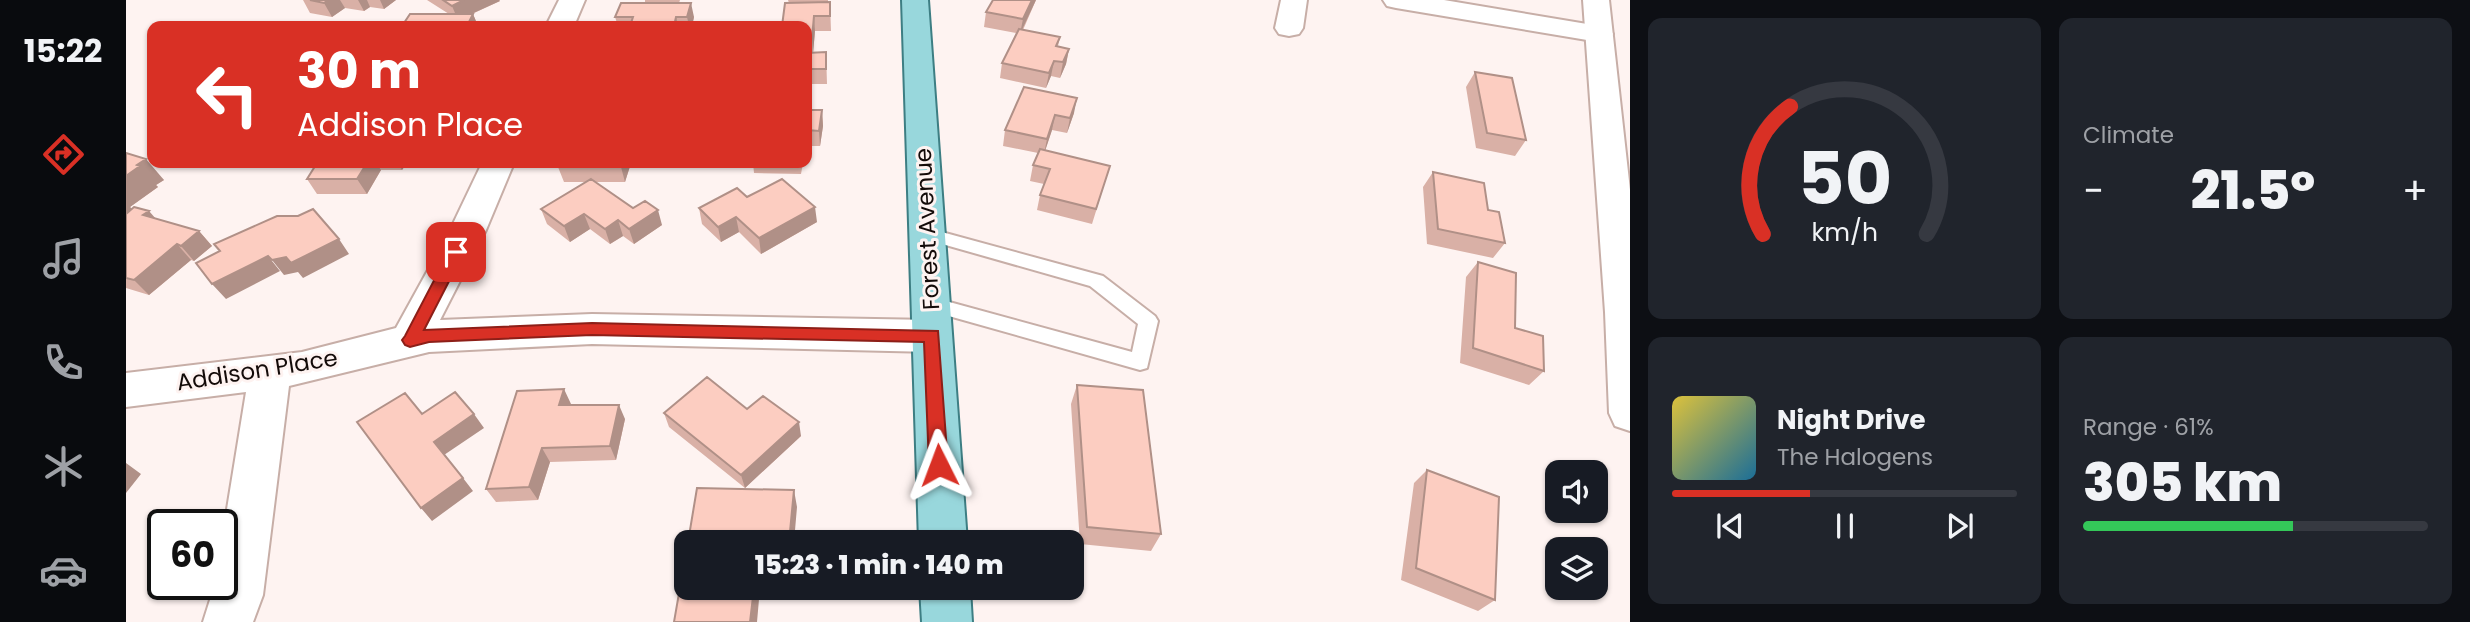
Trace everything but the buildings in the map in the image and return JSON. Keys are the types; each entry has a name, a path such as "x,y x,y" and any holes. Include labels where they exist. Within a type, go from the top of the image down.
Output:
{"main road":[{"name":"Forest Avenue","path":"915,0 942,530"},
{"path":"946,600 947,622"}],"street":[{"path":"562,21 572,0"},
{"path":"1289,28 1294,0"},
{"path":"1396,0 1599,34"},
{"path":"1596,0 1627,312 1630,413"},
{"path":"410,340 468,230 496,168"},
{"name":"Addison Place","path":"126,390 302,368 429,335 931,320"},
{"path":"229,622 239,595 270,372"}],"lane":[{"path":"927,234 1096,281 1148,321 1140,362 931,320"}],"route":[{"path":"456,252 410,340 429,335 592,329 932,336 939,465"}]}
